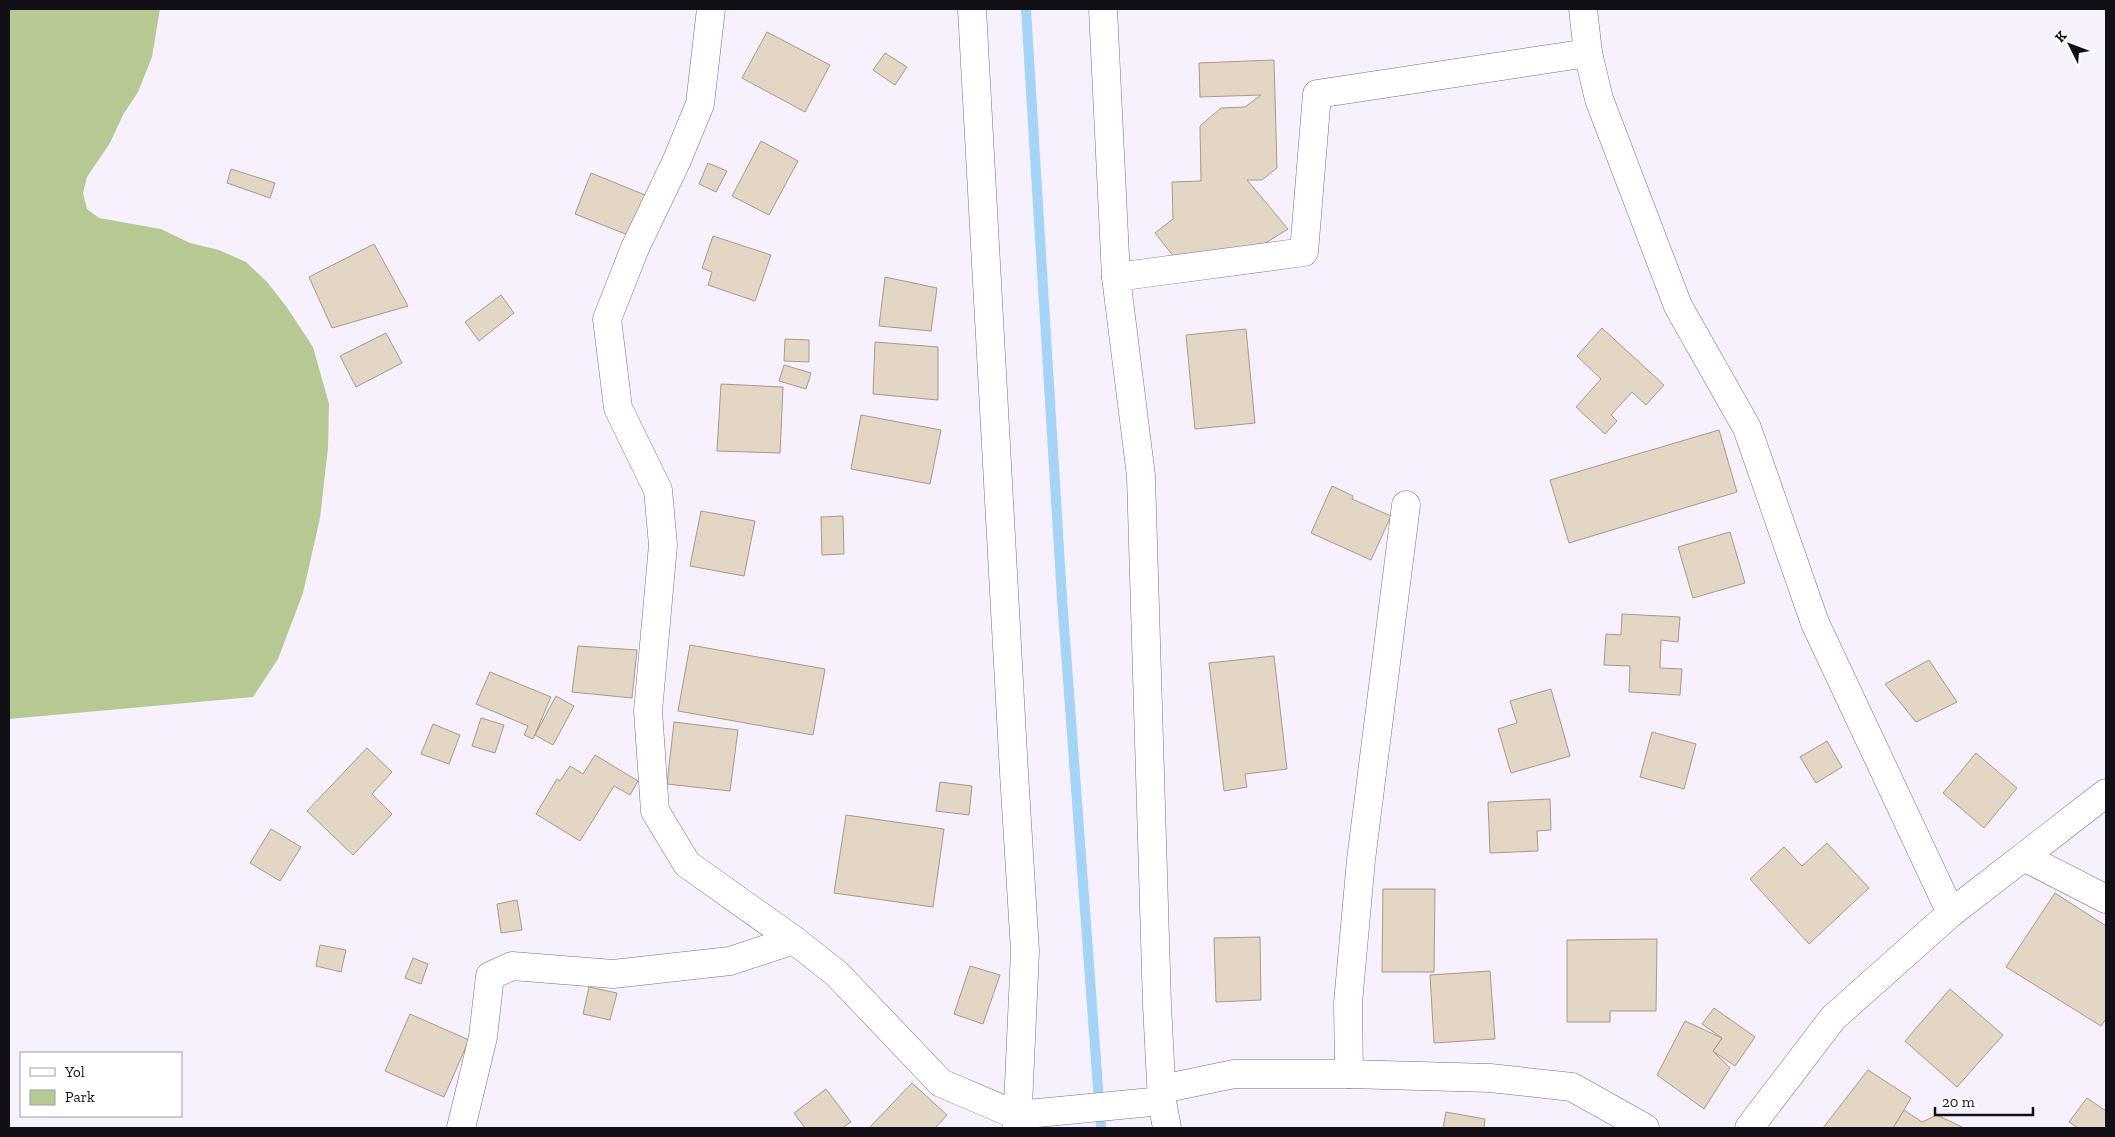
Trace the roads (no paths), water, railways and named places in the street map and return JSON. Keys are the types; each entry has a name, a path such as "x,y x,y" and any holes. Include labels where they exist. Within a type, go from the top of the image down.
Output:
{"street":[{"path":"711,9 700,104 677,160 635,248 606,319 618,408 658,490 663,545 648,711 655,811 687,864 794,940 837,974 941,1083 1018,1119 1133,1105 1234,1074 1349,1074 1490,1078 1572,1087 1645,1128"},
{"path":"972,9 1025,952 1018,1119"},
{"path":"1103,9 1116,277 1140,476 1162,1095 1167,1128"},
{"path":"1583,9 1588,53 1599,99 1678,306 1747,428 1815,623 1951,913"},
{"path":"1116,277 1304,252 1317,94 1588,53"},
{"path":"1349,1074 1348,1003 1361,860 1406,506"},
{"path":"1749,1128 1833,1018 1951,913 2106,793"},
{"path":"2024,857 2106,899"},
{"path":"462,1128 483,1037 490,976 512,966 613,974 730,961 794,940"}],"waterway":[{"path":"1026,9 1062,598 1101,1128"}]}
